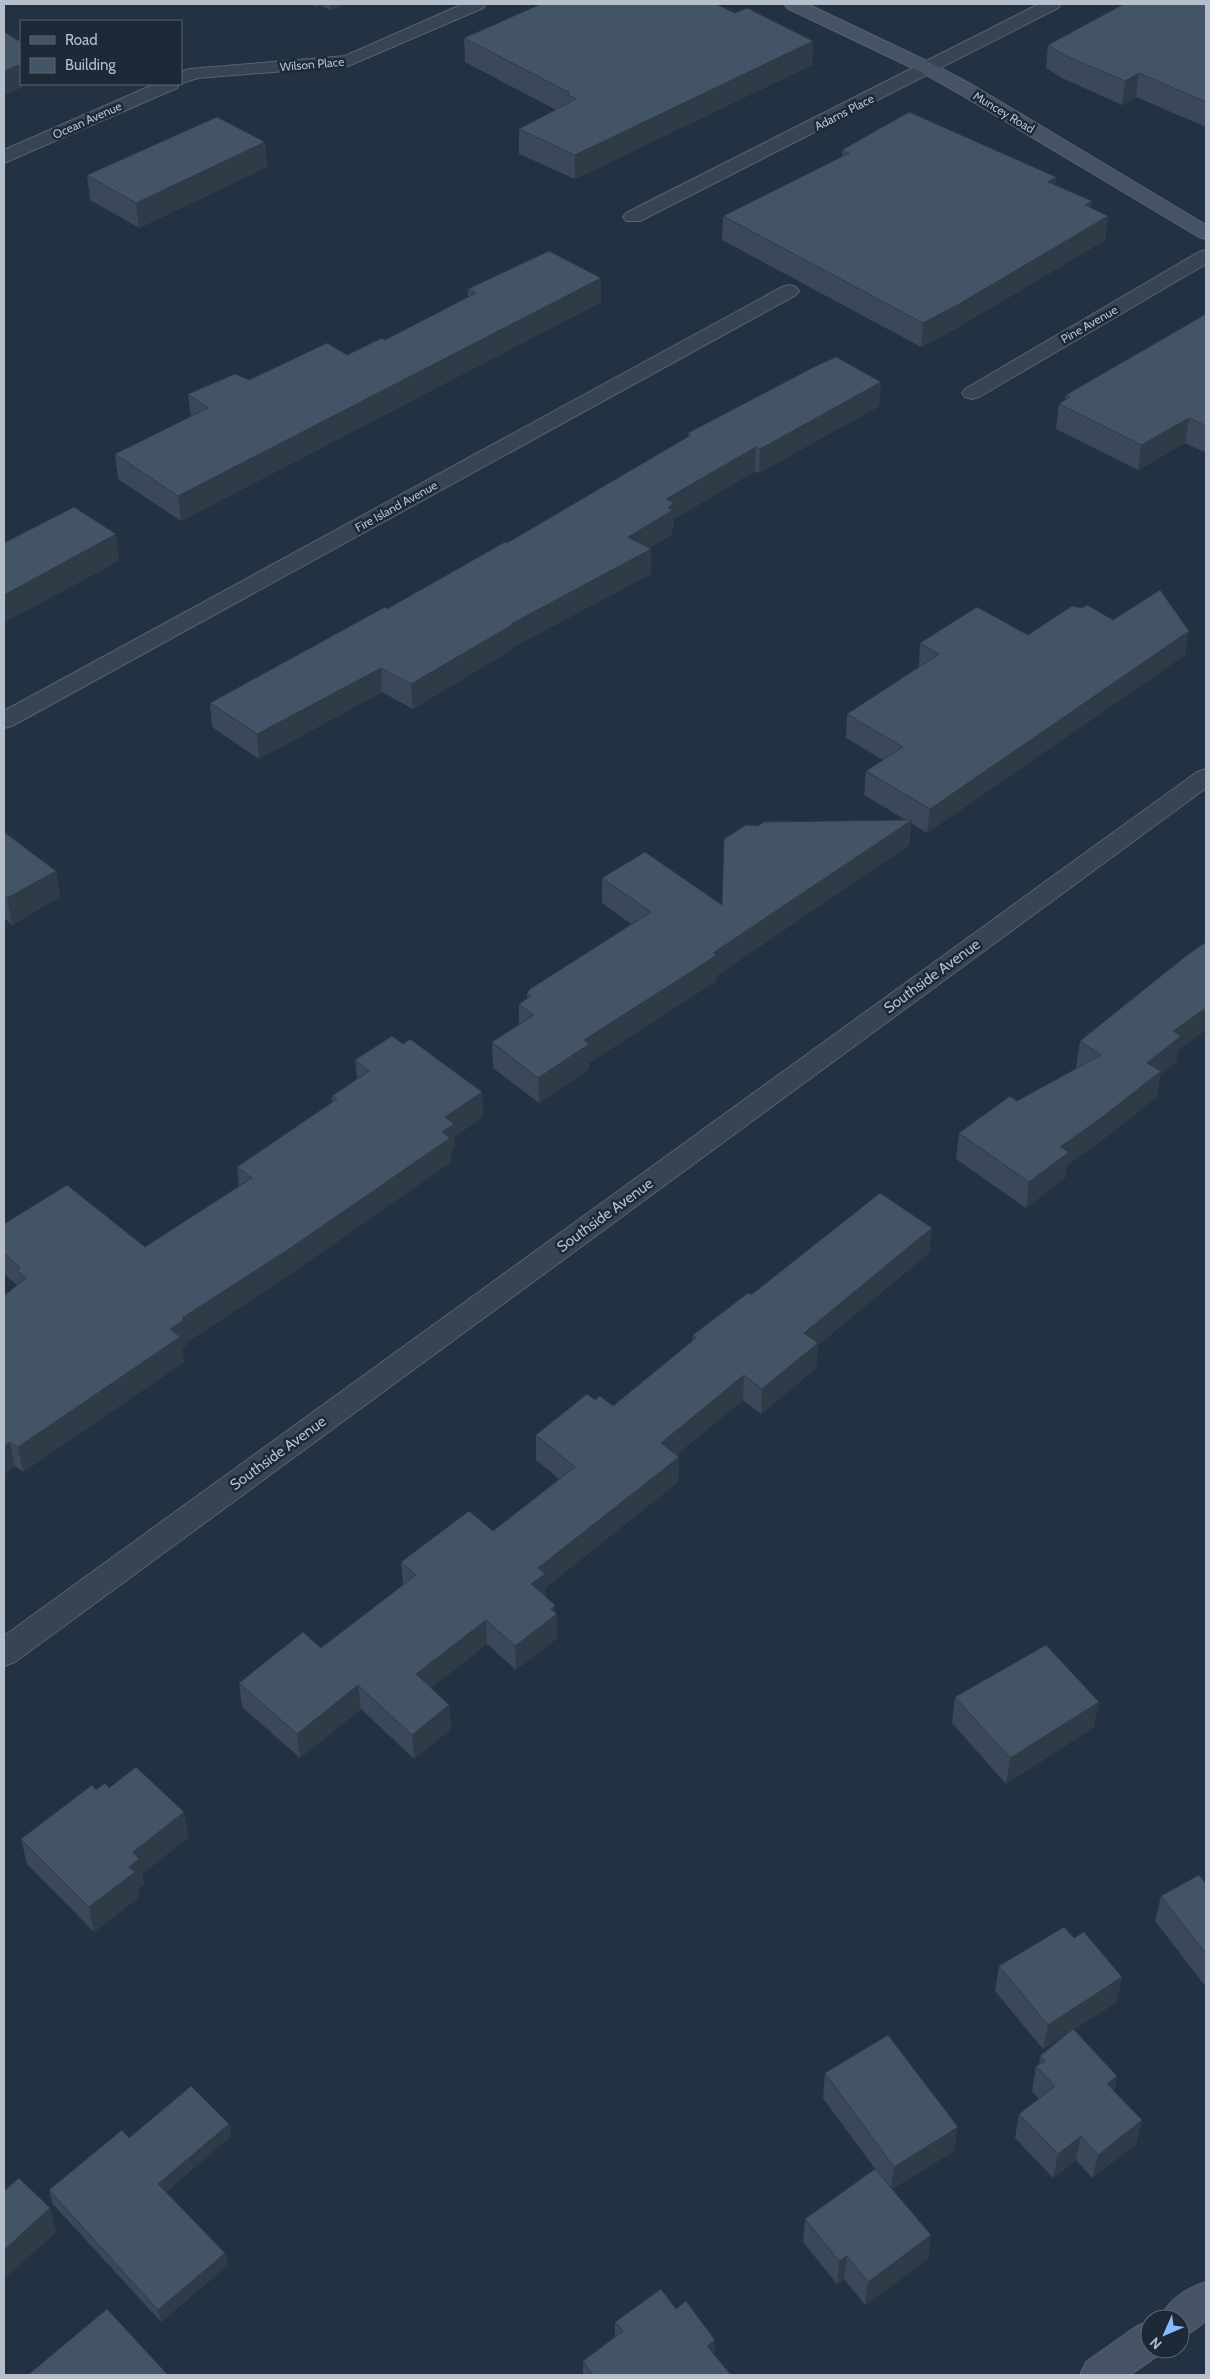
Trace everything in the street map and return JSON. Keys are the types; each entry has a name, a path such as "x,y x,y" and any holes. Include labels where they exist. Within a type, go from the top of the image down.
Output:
{"street":[{"name":"Wilson Place","path":"188,76 348,61 477,4"},
{"name":"Muncey Road","path":"794,4 927,68 1206,233"},
{"name":"Adams Place","path":"633,217 1052,4"},
{"name":"Ocean Avenue","path":"4,157 168,85"},
{"name":"Pine Avenue","path":"972,393 1206,256"},
{"name":"Fire Island Avenue","path":"4,721 789,291"},
{"name":"Southside Avenue","path":"4,1653 1206,777"},
{"path":"1190,2310 1206,2298"},
{"path":"1099,2375 1140,2346"}],"building":[{"path":"541,4 716,4 735,13 747,8 813,41 575,155 519,129 576,99 567,95 570,93 464,38"},
{"path":"1124,4 1206,4 1206,102 1139,73 1125,81 1064,55 1048,45"},
{"path":"4,32 20,41 20,64 4,71"},
{"path":"909,112 1056,177 1048,182 1092,201 1085,205 1108,216 959,304 923,323 723,216 849,153 842,150"},
{"path":"217,117 265,142 136,203 87,175"},
{"path":"549,251 601,278 178,496 115,454 208,408 188,394 235,374 249,380 327,343 347,355 382,338 385,340 476,293 468,289"},
{"path":"1206,314 1206,426 1189,418 1141,445 1059,404 1070,397 1066,395"},
{"path":"836,357 881,382 760,449 756,447 666,499 674,503 668,508 673,510 628,537 651,549 511,624 411,684 381,668 257,734 210,703 385,607 387,609 505,542 507,543 691,435 688,433"},
{"path":"74,507 116,534 4,595 4,543"},
{"path":"1160,590 1189,631 930,809 866,771 903,747 847,714 939,654 920,643 977,607 1028,635 1072,606 1082,608 1087,605 1113,620"},
{"path":"912,820 713,953 717,955 584,1040 589,1044 538,1078 492,1042 534,1015 519,1004 531,996 527,993 530,989 651,912 602,878 645,852 722,905 724,839 746,825 758,826 764,822"},
{"path":"4,832 56,871 7,898 4,895"},
{"path":"1206,942 1206,1008 1173,1031 1181,1036 1147,1063 1161,1071 1060,1147 1069,1152 1029,1182 959,1133 1010,1096 1017,1101 1101,1055 1080,1041"},
{"path":"392,1036 403,1044 410,1039 482,1092 445,1117 454,1124 442,1132 450,1138 289,1249 182,1318 184,1320 170,1329 180,1337 18,1447 10,1442 4,1446 4,1296 26,1278 17,1270 20,1268 4,1253 4,1224 67,1185 145,1247 252,1178 237,1167 337,1099 332,1096 369,1071 355,1060"},
{"path":"880,1193 932,1228 804,1333 818,1343 762,1389 744,1375 661,1443 679,1457 538,1568 545,1574 531,1584 555,1605 551,1609 557,1614 515,1646 486,1620 416,1674 449,1705 412,1735 358,1685 297,1734 239,1683 303,1632 321,1648 416,1575 401,1562 469,1511 493,1531 575,1467 536,1435 587,1394 595,1400 600,1396 613,1406 696,1338 693,1335 748,1293 751,1295"},
{"path":"1046,1645 1099,1702 1010,1758 955,1697"},
{"path":"136,1767 184,1812 133,1852 139,1859 129,1867 135,1872 89,1907 21,1839 92,1785 96,1790 105,1783 109,1788"},
{"path":"1199,1875 1206,1884 1206,1954 1161,1896"},
{"path":"1064,1927 1074,1938 1084,1932 1122,1977 1048,2025 999,1966"},
{"path":"1073,2029 1117,2076 1107,2084 1142,2120 1098,2155 1081,2136 1058,2154 1019,2114 1055,2086 1036,2066 1045,2061 1040,2056"},
{"path":"888,2035 958,2127 894,2167 825,2073"},
{"path":"191,2086 229,2124 158,2184 225,2253 158,2310 49,2190 122,2130 129,2138"},
{"path":"875,2169 931,2235 868,2282 847,2256 839,2261 805,2219"},
{"path":"19,2178 50,2208 4,2250 4,2191"},
{"path":"661,2289 676,2309 686,2301 715,2340 707,2346 731,2375 593,2375 583,2361 623,2331 615,2322"},
{"path":"107,2309 168,2375 28,2375"}]}
